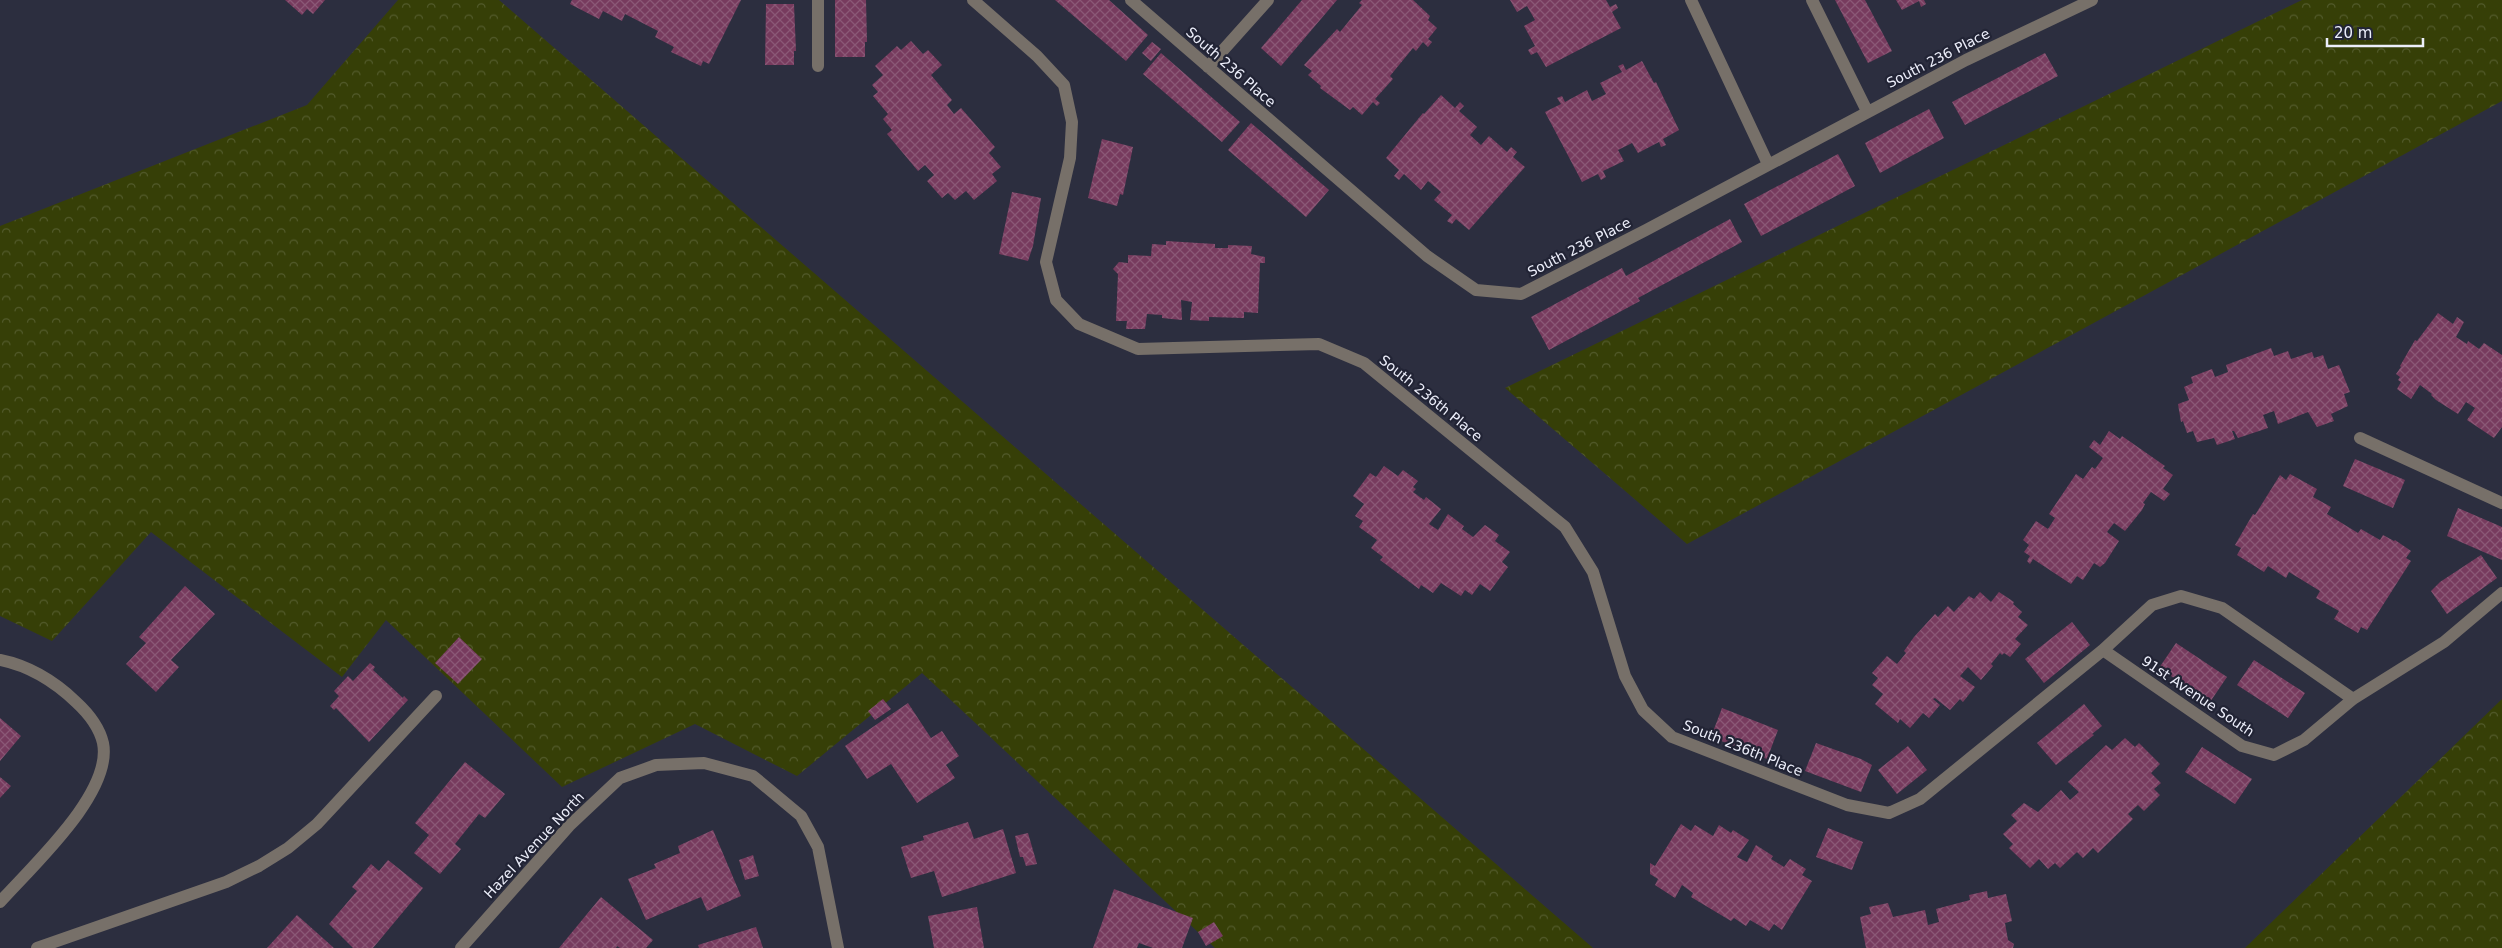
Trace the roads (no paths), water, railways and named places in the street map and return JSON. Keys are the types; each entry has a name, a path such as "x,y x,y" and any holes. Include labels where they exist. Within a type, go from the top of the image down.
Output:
{"street":[{"path":"818,0 818,66"},
{"name":"South 236th Place","path":"973,0 1037,56 1064,85 1072,122 1070,158 1046,262 1056,300 1079,324 1138,349 1319,344 1364,364 1565,527 1593,572 1625,676 1642,710 1672,737 1847,805 1890,812 1920,799 2103,650"},
{"name":"South 236 Place","path":"1131,0 1427,256 1476,290 1520,294 1646,230 1966,60 2092,0"},
{"path":"1208,67 1268,0"},
{"path":"1691,0 1768,164"},
{"path":"1812,0 1867,111"},
{"path":"2360,438 2502,503"},
{"name":"91st Avenue South","path":"2103,650 2242,746 2274,755 2304,740 2352,699 2444,642 2502,593"},
{"path":"2103,650 2152,605 2181,596 2222,608 2352,699"},
{"path":"0,660 15,663 50,680 81,706 94,722 103,742 104,757 101,774 83,807 0,902"},
{"path":"37,948 226,882 259,866 288,848 317,824 436,696"},
{"name":"Hazel Avenue North","path":"461,948 569,826 620,778 656,765 704,762 753,776 801,816 818,847 838,948"}]}
